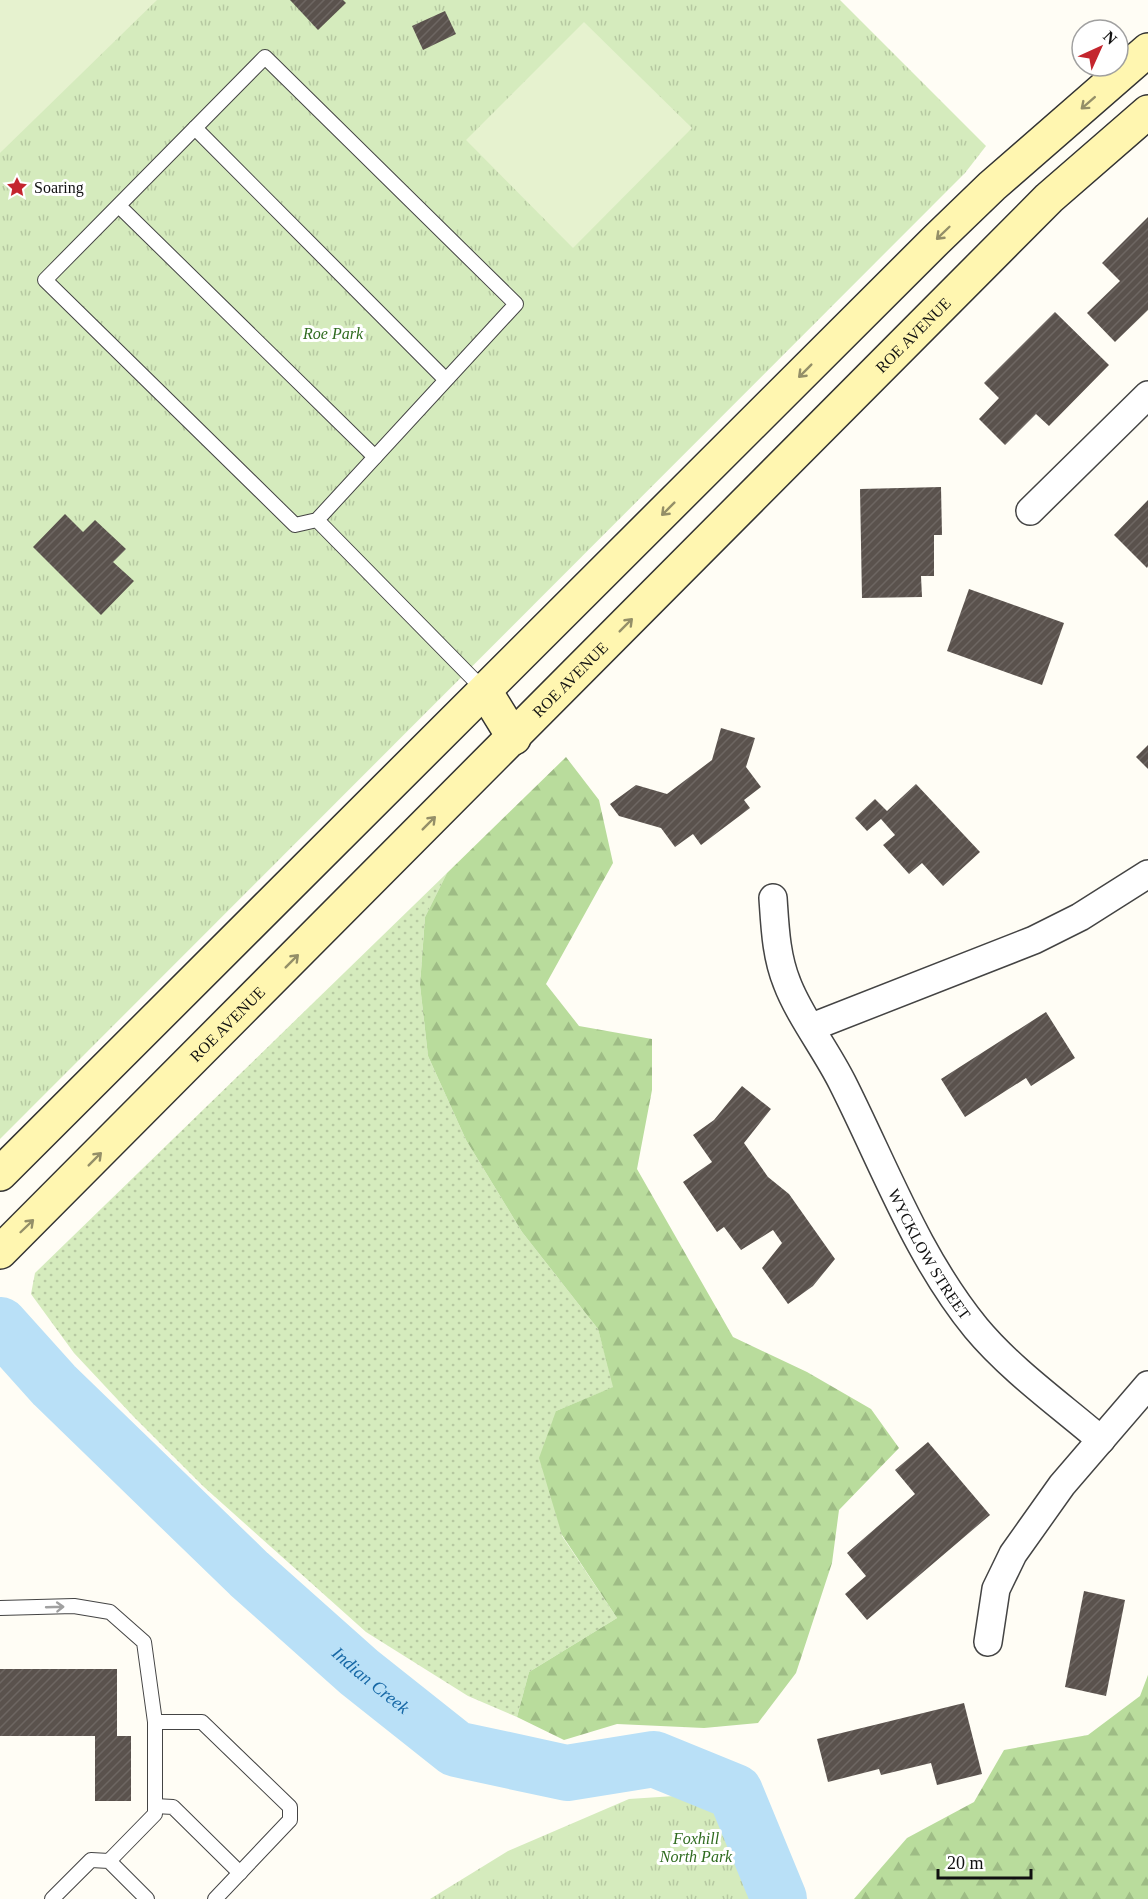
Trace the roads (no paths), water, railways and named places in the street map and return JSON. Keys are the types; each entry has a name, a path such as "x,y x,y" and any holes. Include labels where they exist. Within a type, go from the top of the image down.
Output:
{"main road":[{"path":"8,1166 936,240 992,186 1148,50"},
{"name":"ROE AVENUE","path":"0,1252 1049,198 1148,112"},
{"path":"485,691 513,738"}],"street":[{"path":"1030,511 1148,395"},
{"path":"812,1027 1034,940 1080,917 1148,874"},
{"name":"WYCKLOW STREET","path":"773,898 777,946 787,984 812,1027 945,1287 984,1336 1101,1440"},
{"path":"988,1642 996,1589 1012,1554 1062,1485 1148,1385"}],"lane":[{"path":"265,57 516,304 317,520 295,525 45,280 119,206 265,57"},
{"path":"195,128 445,379"},
{"path":"119,206 375,456"},
{"path":"317,520 485,691"},
{"path":"0,1608 74,1606 110,1612 144,1642 155,1722 155,1814 109,1861"},
{"path":"155,1722 202,1722 290,1807 290,1820 215,1899"},
{"path":"155,1806 173,1807 240,1873"},
{"path":"52,1899 91,1860 109,1861 147,1899"}],"waterway":[{"name":"Indian Creek","path":"0,1325 54,1385 249,1574 359,1672 456,1749 567,1773 654,1759 735,1792 779,1899"}],"place":[{"name":"Soaring","path":"17,187"}],"park label":[{"name":"Roe Park","path":"333,333"},
{"name":"Foxhill North Park","path":"696,1847"}]}
